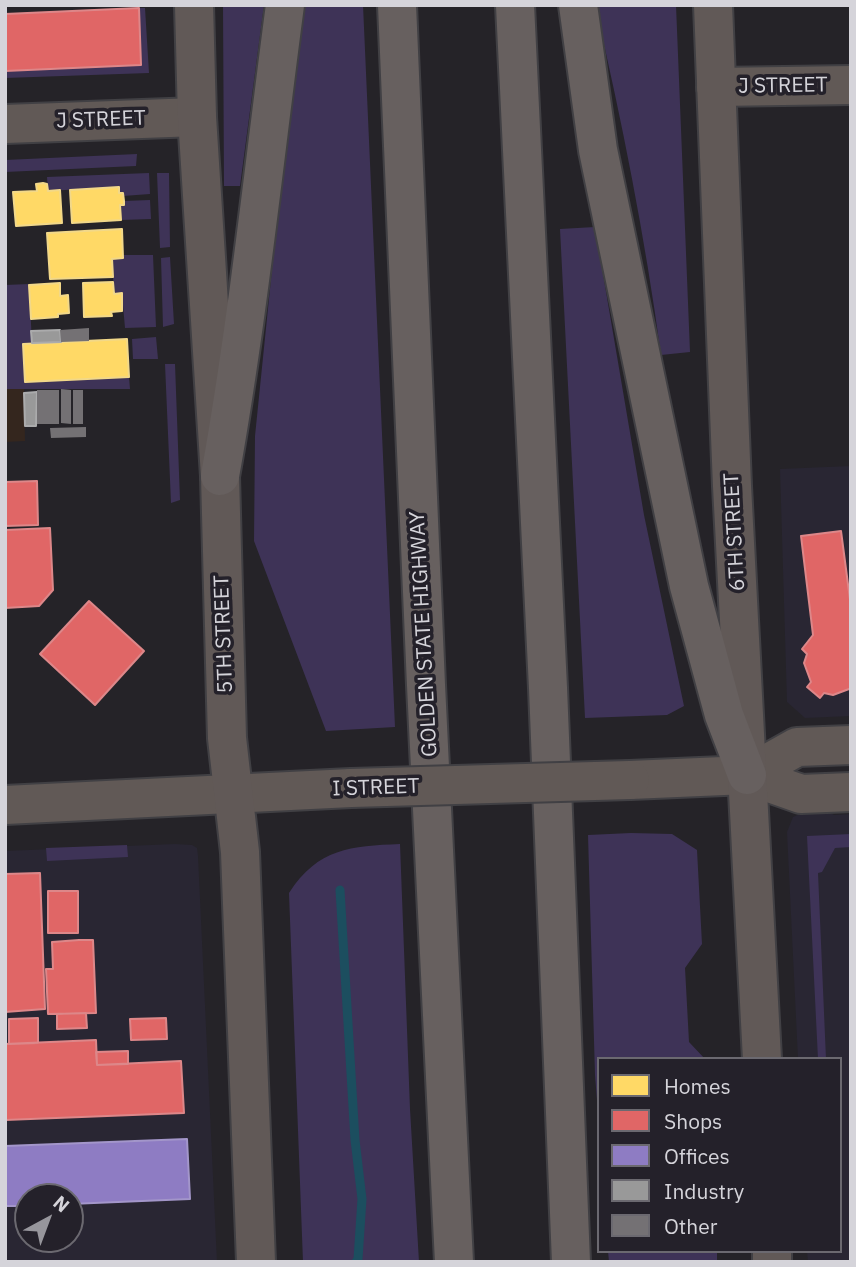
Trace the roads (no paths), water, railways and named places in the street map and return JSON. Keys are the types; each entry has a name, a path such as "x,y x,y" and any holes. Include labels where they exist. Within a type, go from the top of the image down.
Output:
{"highway":[{"path":"220,476 240,365 248,284 285,5"},
{"name":"GOLDEN STATE HIGHWAY","path":"397,5 425,671 454,1262"},
{"path":"515,5 548,688 571,1262"},
{"path":"578,5 598,150 686,573 724,715 747,775"}],"main road":[{"name":"5TH STREET","path":"194,5 197,117 220,476 227,738 240,852 256,1262"},
{"name":"6TH STREET","path":"713,5 762,1057"}],"street":[{"name":"J STREET","path":"716,87 851,85"},
{"name":"J STREET","path":"5,124 197,117"},
{"name":"I STREET","path":"747,775 797,747 851,745"},
{"name":"I STREET","path":"5,805 351,788 747,775 801,794 851,792"}],"waterway":[{"path":"340,890 355,1140 362,1199 356,1262"}]}
